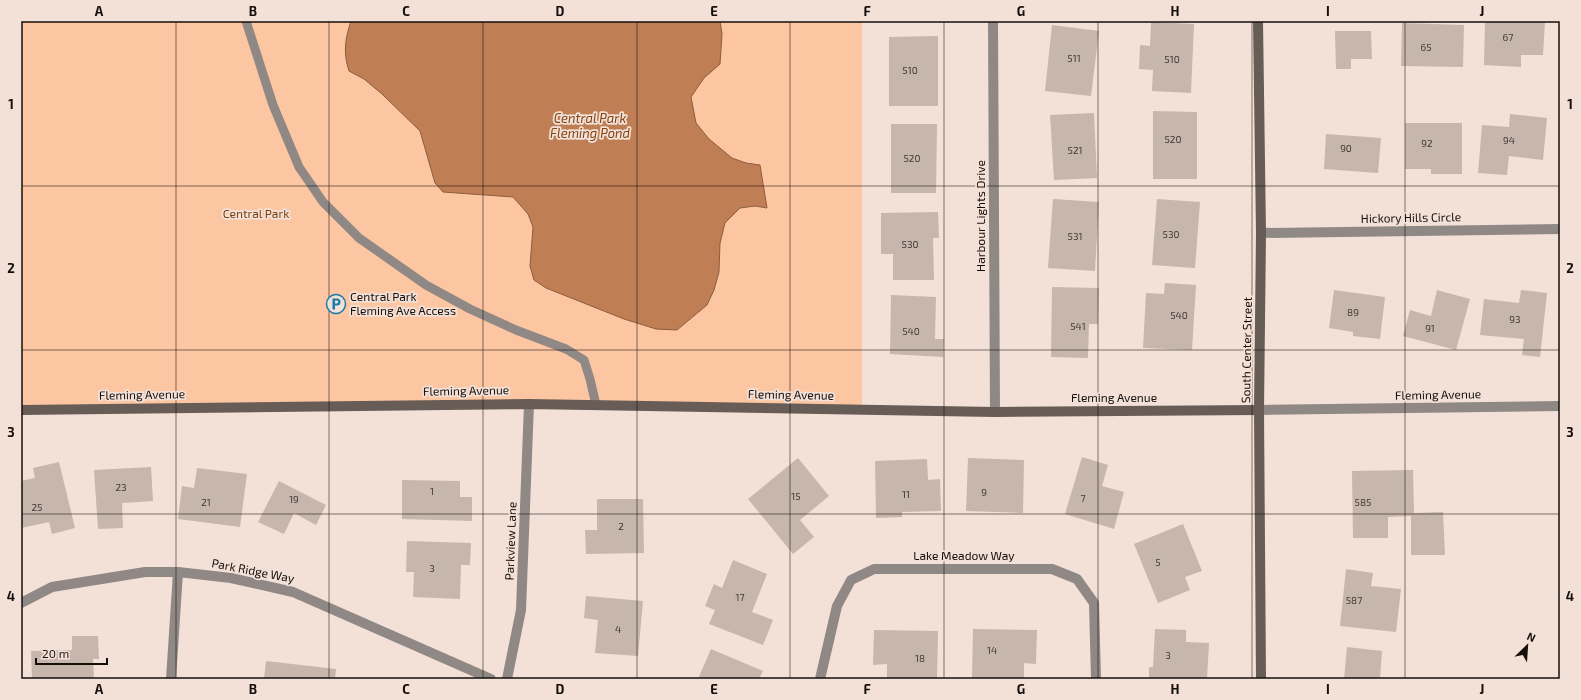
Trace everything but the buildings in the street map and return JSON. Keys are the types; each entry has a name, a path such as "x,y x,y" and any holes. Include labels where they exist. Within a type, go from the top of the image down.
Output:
{"street":[{"name":"Harbour Lights Drive","path":"993,21 995,412"},
{"name":"South Center Street","path":"1258,21 1261,233 1259,410 1261,679"},
{"name":"Hickory Hills Circle","path":"1261,233 1560,229"},
{"name":"Fleming Avenue","path":"21,410 529,404 995,412 1560,406"},
{"name":"Parkview Lane","path":"507,679 521,610 529,404"},
{"name":"Lake Meadow Way","path":"820,679 838,606 851,580 874,569 1052,569 1077,579 1094,603 1096,679"},
{"name":"Park Ridge Way","path":"21,603 52,587 145,572 178,572 231,578 294,592 491,679"},
{"path":"171,679 178,572"}],"lane":[{"path":"246,21 273,105 296,160 299,167 323,202 359,238 426,285 483,315 516,330 566,349 584,360 596,405"}],"green space":[{"name":"Central Park","path":"21,21 862,21 862,409 596,405 21,411"}],"water":[{"name":"Central Park Fleming Pond","path":"351,21 720,21 722,34 720,64 704,78 691,97 696,123 709,139 732,158 746,163 760,165 767,208 755,206 740,208 725,223 720,243 719,272 714,290 707,305 677,330 656,329 624,319 546,288 534,280 530,266 533,227 528,214 513,197 443,192 435,183 420,131 382,94 364,79 349,71 345,52 347,34"}],"place":[{"name":"Central Park Fleming Ave Access","path":"336,304"}]}
